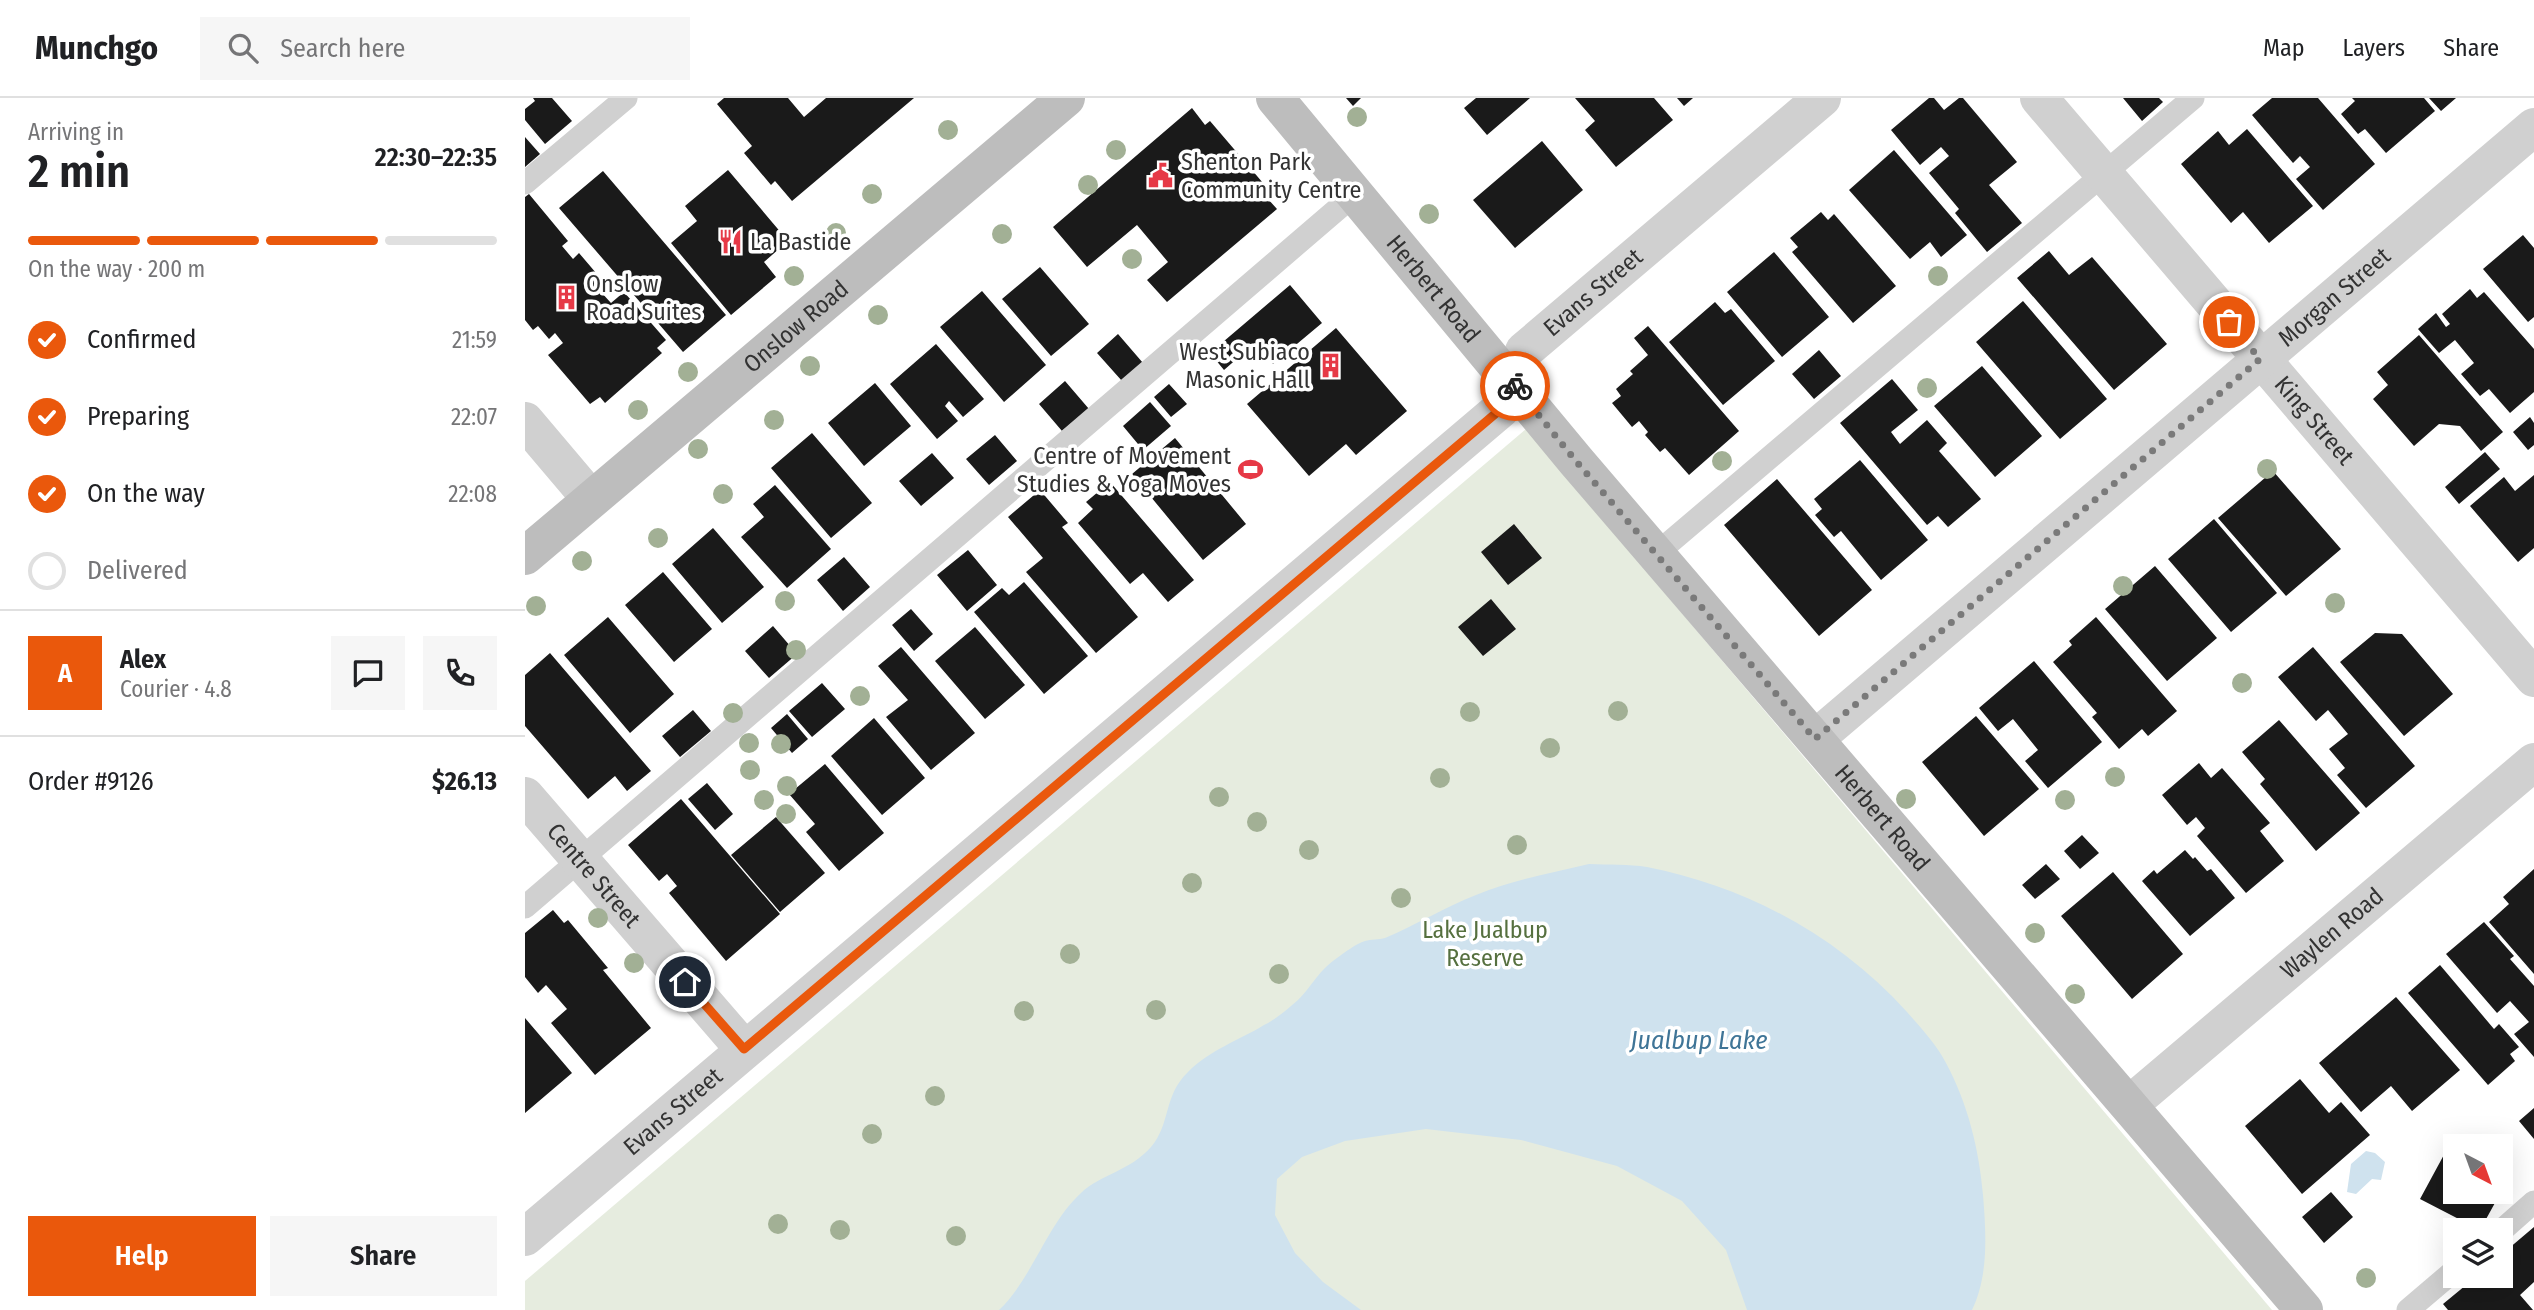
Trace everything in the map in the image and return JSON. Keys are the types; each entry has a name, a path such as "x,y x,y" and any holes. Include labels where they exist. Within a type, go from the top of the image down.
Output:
{"street":[{"name":"Onslow Road","path":"525,556 1066,98"},
{"name":"Herbert Road","path":"1275,98 1656,554 2304,1310"},
{"name":"Evans Street","path":"525,1237 1502,408 1524,351 1822,98"},
{"name":"King Street","path":"2039,98 2534,677"},
{"name":"Morgan Street","path":"1815,739 2534,127"},
{"path":"525,421 591,499"},
{"name":"Waylen Road","path":"2129,1105 2534,762"},
{"name":"Centre Street","path":"525,796 744,1049"}],"lane":[{"path":"525,183 626,98"},
{"path":"1656,554 2193,98"},
{"path":"525,907 1355,194"},
{"path":"2513,1220 2534,1202"},
{"path":"2408,1310 2443,1280"}],"green space":[{"name":"Lake Jualbup Reserve","path":"1526,429 2272,1310 525,1310 525,1281"}],"water":[{"name":"Jualbup Lake","path":"1589,864 1647,867 1684,876 1721,887 1789,918 1851,960 1880,985 1923,1030 1942,1056 1954,1079 1971,1127 1979,1161 1985,1253 1981,1282 1972,1310 1747,1310 1726,1250 1682,1201 1617,1166 1521,1140 1426,1129 1345,1141 1302,1157 1277,1179 1275,1215 1295,1253 1323,1282 1361,1310 999,1310 1021,1283 1058,1220 1081,1193 1097,1181 1134,1162 1151,1147 1162,1129 1174,1091 1188,1072 1215,1051 1282,1014 1330,963 1362,942 1385,938 1490,890"},
{"path":"2366,1151 2375,1153 2385,1162 2381,1180 2372,1179 2356,1194 2347,1192 2351,1164"}],"building":[{"path":"533,98 552,98 572,121 545,144 525,120 525,109 535,101"},
{"path":"724,98 788,98 804,117 826,98 914,98 792,201 775,181 771,185 744,153 752,146 717,104"},
{"path":"1346,98 1361,98 1353,106"},
{"path":"1476,98 1530,98 1487,135 1464,108"},
{"path":"1575,98 1654,98 1673,120 1616,167 1585,130 1595,121"},
{"path":"1677,98 1693,98 1684,106"},
{"path":"1929,98 1934,98 1944,110 1959,98 1963,98 2017,162 1989,185 2022,223 1987,252 1955,213 1959,209 1929,173 1949,156 1941,147 1920,165 1891,130"},
{"path":"2123,98 2159,98 2163,102 2142,121"},
{"path":"2272,98 2318,98 2375,164 2323,210 2296,179 2310,167 2300,156 2293,163 2252,115"},
{"path":"2352,98 2424,98 2435,111 2386,153 2365,129 2358,134 2341,114 2355,101"},
{"path":"2429,98 2456,98 2441,111"},
{"path":"1192,108 1205,125 1210,121 1263,183 1258,188 1277,209 1167,302 1147,280 1168,262 1137,225 1087,267 1053,227"},
{"path":"2247,129 2313,206 2269,243 2243,212 2231,223 2181,164 2218,131 2229,145"},
{"path":"525,137 540,154 525,167"},
{"path":"1542,141 1583,190 1515,248 1473,200"},
{"path":"1894,150 1967,235 1941,257 1930,242 1910,259 1849,190"},
{"name":"La Bastide","path":"728,170 788,241 764,262 776,277 731,315 671,243 697,221 685,206"},
{"path":"603,171 726,315 683,352 559,208"},
{"name":"Onslow Road Suites","path":"529,194 568,241 562,246 573,259 579,253 608,287 601,292 611,303 624,292 666,340 657,348 662,353 605,403 600,397 590,404 548,355 563,343 555,333 549,339 538,326 533,330 525,320 525,197"},
{"path":"1821,212 1828,220 1834,214 1896,286 1853,323 1792,252 1798,247 1790,238"},
{"path":"2523,235 2534,248 2534,317 2528,322 2483,269"},
{"path":"2049,251 2069,275 2092,257 2167,344 2114,390 2017,278"},
{"path":"1774,252 1829,317 1782,357 1727,292"},
{"path":"1040,267 1089,324 1051,356 1002,299"},
{"path":"1290,285 1322,323 1273,364 1255,343 1224,370 1210,353"},
{"path":"2470,289 2477,298 2484,292 2534,349 2534,392 2510,413 2489,389 2480,396 2461,374 2474,363 2455,340 2439,353 2418,329 2436,313 2446,327 2450,324 2442,314"},
{"path":"982,291 1046,365 1004,402 940,327"},
{"path":"2023,301 2107,399 2060,439 1976,342"},
{"path":"1715,302 1725,313 1731,309 1775,361 1723,405 1669,342"},
{"path":"1648,326 1739,431 1689,475 1665,448 1660,452 1645,435 1648,432 1639,421 1632,427 1612,403 1621,396 1616,389 1633,374 1630,371 1648,355 1634,338"},
{"name":"West Subiaco Masonic Hall","path":"1336,328 1407,411 1356,455 1346,444 1309,476 1247,404"},
{"path":"1118,334 1143,363 1122,381 1097,353"},
{"path":"2419,335 2503,432 2481,451 2460,426 2439,424 2414,446 2373,399 2388,385 2377,372"},
{"path":"936,344 984,399 963,417 949,401 945,406 958,421 937,439 890,384"},
{"path":"1819,350 1841,376 1814,399 1792,374"},
{"path":"1982,366 2042,436 1995,477 1934,406"},
{"path":"1892,379 1918,410 1891,432 1900,444 1927,420 1947,443 1939,451 1981,499 1948,527 1938,516 1927,525 1840,423"},
{"path":"1065,381 1089,409 1062,431 1039,404"},
{"path":"875,383 911,426 864,466 828,423"},
{"path":"1169,384 1187,404 1171,417 1154,397"},
{"path":"1150,402 1171,426 1143,450 1123,426"},
{"path":"2530,417 2534,423 2534,445 2528,450 2513,432"},
{"path":"812,433 872,503 831,538 771,468"},
{"path":"995,435 1017,461 989,485 966,459"},
{"path":"1175,438 1246,524 1203,560 1132,474"},
{"path":"2485,452 2500,469 2459,504 2445,487"},
{"path":"932,453 954,478 921,506 899,481"},
{"path":"1860,460 1928,540 1881,580 1841,531 1834,537 1815,515 1822,509 1814,499"},
{"path":"2273,471 2341,549 2286,596 2218,518"},
{"path":"2534,475 2534,548 2518,562 2470,506 2504,477 2515,491"},
{"path":"1777,479 1872,590 1819,636 1724,525"},
{"path":"1110,482 1194,580 1168,602 1143,573 1130,584 1078,523 1093,509 1086,502"},
{"path":"775,485 831,549 787,588 741,537 764,517 753,504"},
{"path":"1040,490 1068,523 1062,527 1138,617 1096,653 1026,572 1043,558 1008,517"},
{"path":"2214,519 2277,593 2231,632 2168,559"},
{"path":"1514,524 1542,558 1508,585 1481,552"},
{"path":"713,528 764,587 722,623 672,564"},
{"path":"968,550 997,585 967,611 937,575"},
{"path":"844,557 870,587 843,611 817,580"},
{"path":"2155,566 2217,638 2167,681 2105,609"},
{"path":"663,572 712,629 674,662 625,605"},
{"path":"1024,582 1088,656 1044,694 974,612 1002,588 1009,595"},
{"path":"1491,599 1516,629 1483,656 1458,627"},
{"path":"911,609 933,634 914,651 892,625"},
{"path":"608,617 674,694 630,733 564,655"},
{"path":"2096,617 2177,711 2148,736 2142,729 2119,749 2092,717 2097,713 2053,662 2072,645 2069,641"},
{"path":"773,626 797,654 769,678 745,651"},
{"path":"975,627 1025,685 985,719 935,661"},
{"path":"2375,633 2402,634 2453,694 2404,736 2340,662"},
{"path":"901,647 975,733 931,770 886,717 908,700 878,666"},
{"path":"2313,647 2415,766 2366,808 2337,775 2345,768 2329,749 2348,734 2328,710 2316,721 2278,677"},
{"path":"550,653 651,771 627,791 615,776 588,799 525,726 525,675"},
{"path":"2034,661 2102,742 2048,788 2025,761 2038,750 2013,719 1998,731 1979,708"},
{"path":"822,683 845,709 812,737 789,711"},
{"path":"693,710 711,731 680,757 662,736"},
{"path":"787,714 808,739 792,753 771,728"},
{"path":"1976,716 2039,789 1984,836 1922,762"},
{"path":"874,718 925,778 882,815 831,756"},
{"path":"2279,720 2360,813 2316,851 2260,784 2265,779 2242,752"},
{"path":"2199,763 2211,778 2222,768 2270,823 2260,831 2284,861 2246,893 2197,836 2205,828 2196,817 2187,825 2162,795"},
{"path":"825,764 884,833 839,871 806,832 815,824 789,794"},
{"path":"707,783 733,814 715,830 688,799"},
{"path":"681,799 780,914 726,961 669,893 677,886 667,874 659,881 628,845"},
{"path":"776,817 825,873 780,912 731,855"},
{"path":"2082,835 2099,853 2080,869 2064,851"},
{"path":"2185,850 2207,871 2211,869 2235,898 2190,936 2142,881 2154,870 2157,874"},
{"path":"2046,864 2060,879 2035,899 2022,885"},
{"path":"2534,869 2534,974 2489,922 2509,904 2503,897"},
{"path":"2113,872 2183,954 2132,999 2061,916"},
{"path":"553,910 564,923 568,920 608,968 603,970 651,1028 595,1075 551,1023 567,1009 546,985 538,993 525,977 525,933"},
{"path":"2484,922 2514,956 2510,959 2534,986 2534,1057 2514,1034 2529,1022 2510,1001 2497,1013 2446,954"},
{"path":"2440,965 2494,1029 2499,1024 2519,1047 2510,1054 2515,1061 2488,1085 2408,993"},
{"path":"2396,997 2460,1070 2412,1111 2391,1086 2361,1112 2319,1063"},
{"path":"525,1018 572,1073 525,1113"},
{"path":"2300,1079 2329,1113 2341,1102 2370,1135 2302,1194 2245,1126"},
{"path":"2534,1108 2534,1139 2519,1121"},
{"path":"2443,1157 2443,1204 2494,1204 2487,1218 2457,1218 2420,1199"},
{"path":"2331,1192 2353,1217 2324,1243 2302,1217"},
{"path":"2534,1227 2534,1282 2520,1295 2533,1310 2448,1310 2443,1304 2462,1288 2513,1288 2513,1245"}],"way so far":[{"path":"1515,386 1815,739 2260,359 2229,322"}],"place":[{"name":"Shenton Park Community Centre","path":"1161,176"},
{"name":"La Bastide","path":"730,242"},
{"name":"Onslow Road Suites","path":"566,298"},
{"name":"West Subiaco Masonic Hall","path":"1330,366"},
{"name":"Centre of Movement Studies & Yoga Moves","path":"1251,470"}],"route":[{"path":"685,982 744,1049 1502,408 1512,382 1515,386"}]}
